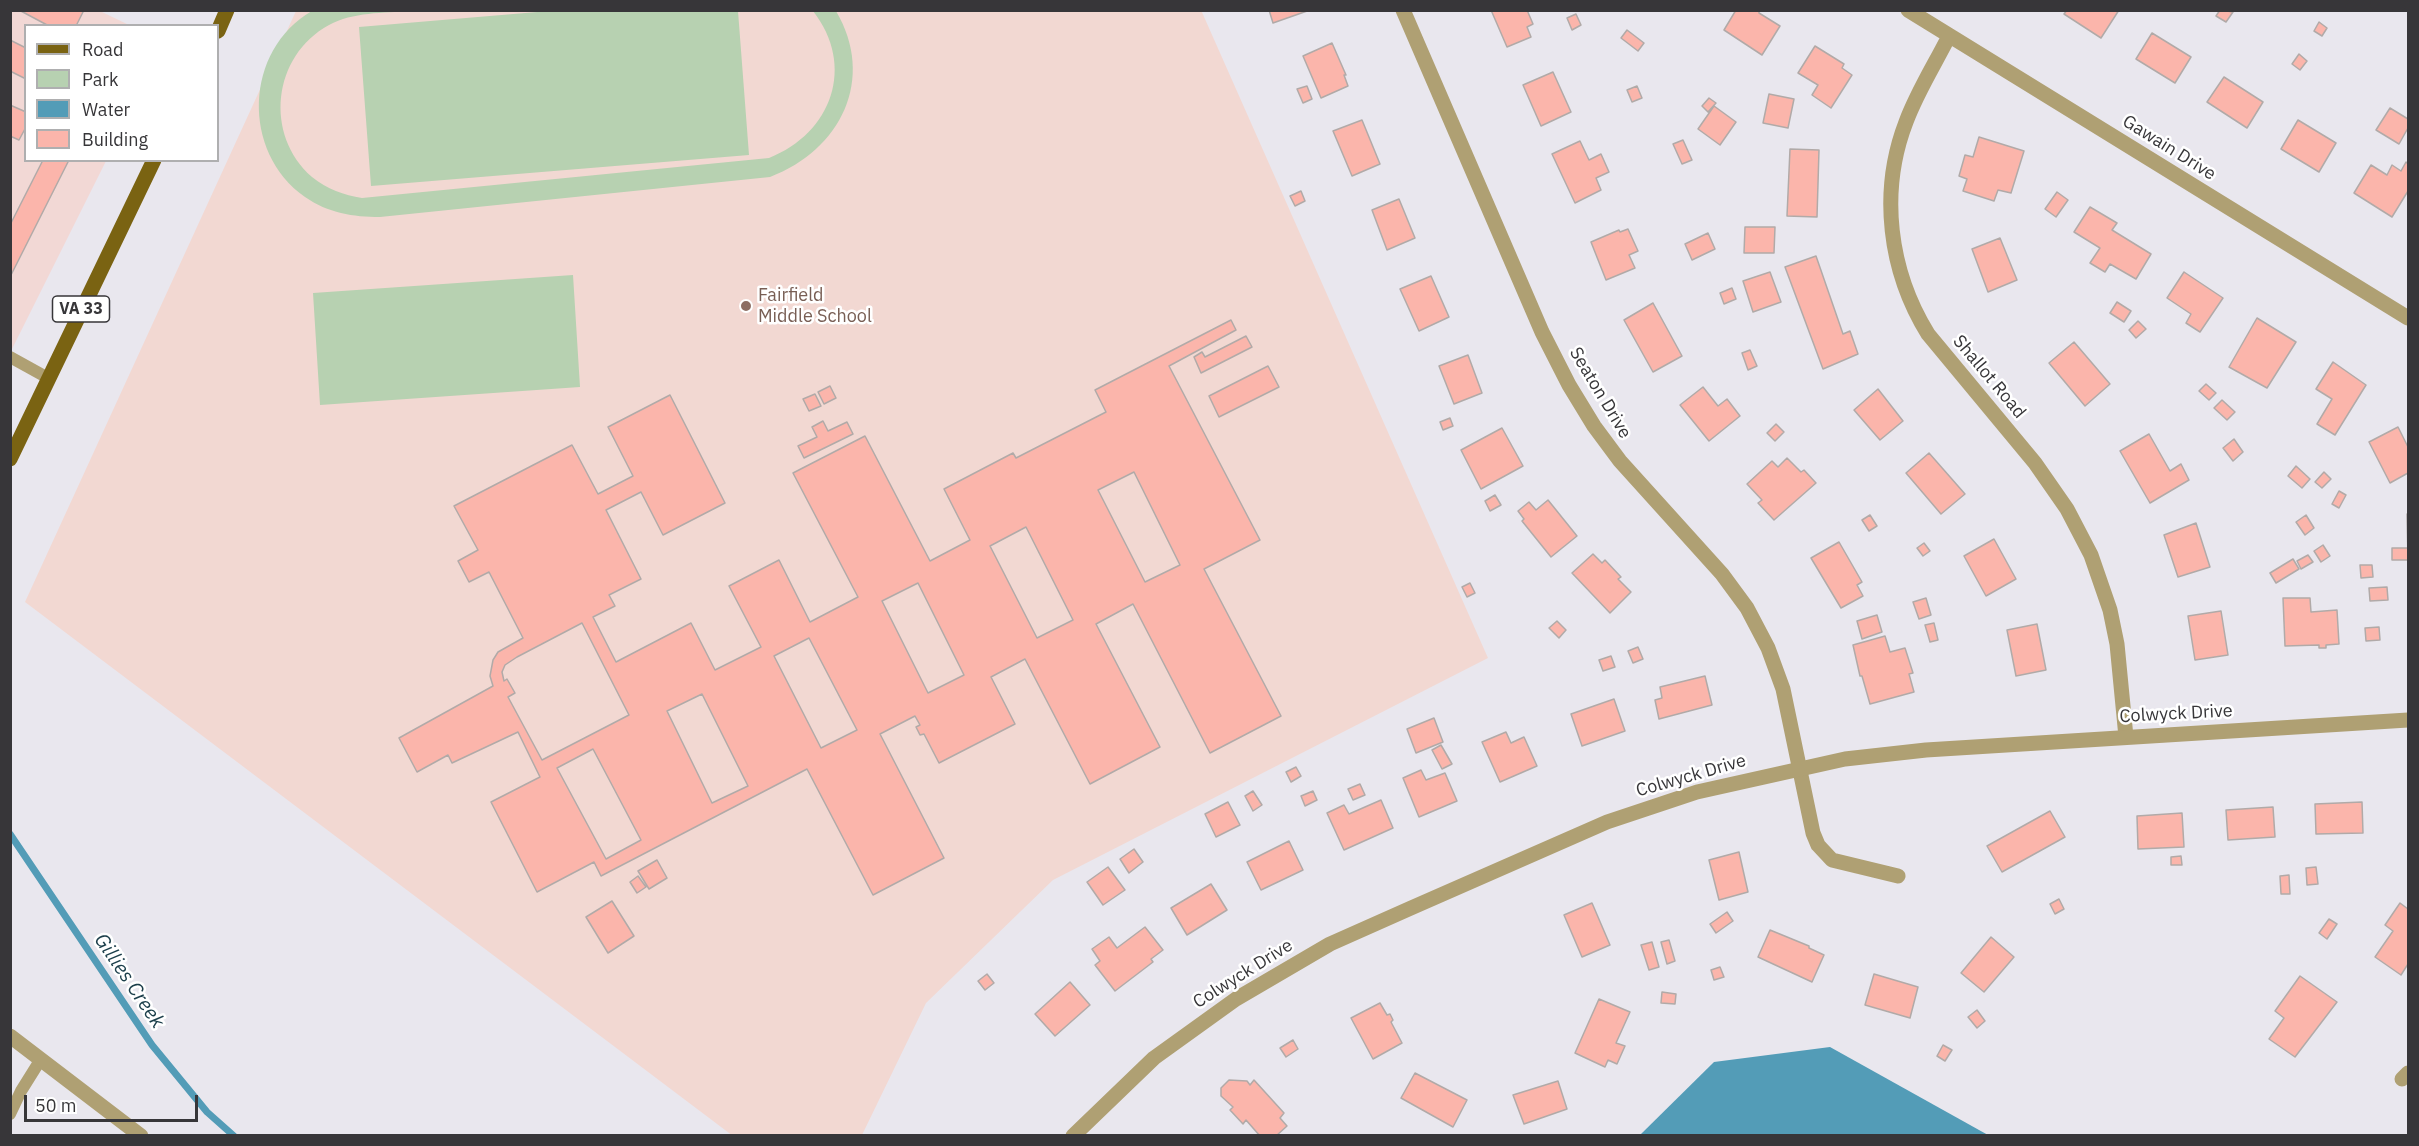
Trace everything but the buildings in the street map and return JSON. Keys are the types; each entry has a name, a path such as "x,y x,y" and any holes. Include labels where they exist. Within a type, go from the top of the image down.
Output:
{"main road":[{"path":"219,29 227,10"},
{"name":"VA 33","path":"10,459 153,162"}],"street":[{"name":"Seaton Drive","path":"1403,10 1542,332 1569,385 1594,426 1620,461 1722,573 1747,608 1768,648 1783,689 1813,833 1818,845 1832,860 1898,876"},
{"name":"Gawain Drive","path":"1908,10 2409,318"},
{"name":"Shallot Road","path":"1949,36 1906,120 1898,146 1893,173 1891,218 1901,277 1928,334 2035,463 2067,509 2091,555 2110,610 2117,644 2126,737"},
{"name":"Colwyck Drive","path":"1073,1136 1154,1058 1189,1031 1236,999 1330,944 1607,822 1697,792 1845,759 1926,750 2409,720"},
{"path":"10,1036 141,1136"}],"lane":[{"path":"10,357 48,378"},
{"path":"10,1114 41,1059"}],"shaded area":[{"name":"Fairfield Middle School","path":"1201,10 1488,658 1053,880 926,1003 862,1135 733,1136 25,602 296,11"},
{"path":"11,11 100,11 127,24 24,24 24,162 106,162 11,351"}],"green space":[{"path":"561,10 738,11 749,155 371,186 359,27"},
{"path":"312,11 410,11 358,15 329,25 310,39 296,56 286,76 281,97 281,119 286,140 297,160 312,177 324,185 362,198 769,158 791,147 808,132 822,115 831,96 835,75 833,54 826,32 813,11 836,11 848,37 853,62 851,86 845,109 833,131 816,149 795,165 770,177 380,217 350,215 323,207 305,197 284,178 270,154 261,129 259,102 263,75 273,50 290,28"},
{"path":"573,275 580,387 320,405 313,293"}],"water":[{"path":"1830,1047 1988,1135 1640,1135 1714,1062"}],"waterway":[{"name":"Gillies Creek","path":"10,834 152,1045 207,1112 234,1136"}],"place":[{"name":"Fairfield Middle School","path":"746,306"}]}
